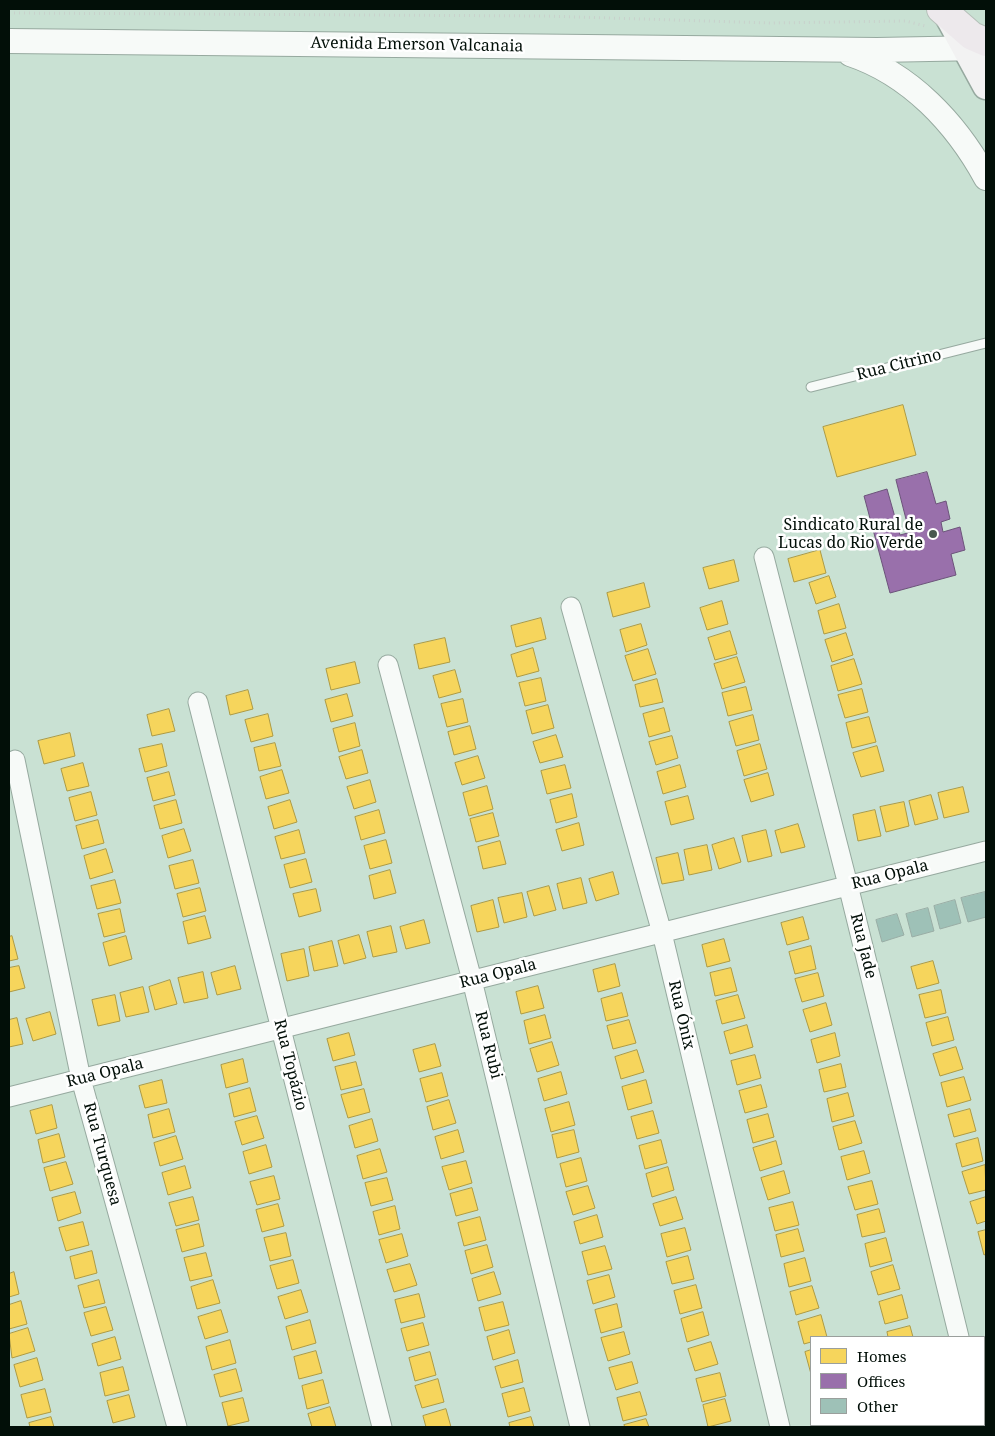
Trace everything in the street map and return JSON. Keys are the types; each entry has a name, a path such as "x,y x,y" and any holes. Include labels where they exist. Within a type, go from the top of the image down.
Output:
{"main road":[{"path":"964,33 986,86"}],"street":[{"path":"824,48 964,33"},
{"name":"Avenida Emerson Valcanaia","path":"9,41 824,48"},
{"path":"824,48 862,58 907,84 932,104 957,134 986,178"},
{"name":"Rua Jade","path":"764,557 848,885 959,1336"},
{"name":"Rua Ónix","path":"571,606 662,933 780,1427"},
{"name":"Rua Rubi","path":"388,665 472,980 580,1427"},
{"name":"Rua Topázio","path":"198,702 382,1427"},
{"name":"Rua Turquesa","path":"15,760 81,1079 177,1427"},
{"name":"Rua Opala","path":"9,1097 986,851"}],"lane":[{"name":"Rua Citrino","path":"811,387 986,343"}],"path":[{"path":"9,13 545,16 770,23 906,21 964,33"}],"building: Homes":[{"path":"903,405 916,455 837,477 823,427"},
{"path":"820,550 826,573 794,582 788,559"},
{"path":"734,560 739,581 709,589 703,568"},
{"path":"829,576 836,597 816,604 809,583"},
{"path":"644,583 650,607 613,617 607,593"},
{"path":"722,601 728,624 707,630 700,608"},
{"path":"839,604 846,628 824,634 818,611"},
{"path":"541,618 546,639 516,647 511,626"},
{"path":"641,624 647,645 626,652 620,630"},
{"path":"730,631 737,654 715,660 708,638"},
{"path":"846,633 853,655 832,662 825,640"},
{"path":"445,638 450,662 419,669 414,645"},
{"path":"533,648 539,671 517,677 511,655"},
{"path":"648,649 656,674 633,681 625,656"},
{"path":"737,657 745,682 722,689 714,664"},
{"path":"854,659 862,684 838,691 831,666"},
{"path":"355,662 360,683 331,690 326,669"},
{"path":"455,670 461,692 439,698 433,676"},
{"path":"541,678 546,701 525,706 519,683"},
{"path":"657,679 663,702 640,707 635,685"},
{"path":"746,687 752,710 728,716 722,693"},
{"path":"862,689 868,712 845,718 838,695"},
{"path":"248,690 253,709 230,715 226,696"},
{"path":"347,694 353,716 331,722 325,700"},
{"path":"463,699 468,722 447,727 441,704"},
{"path":"548,705 554,728 532,734 526,711"},
{"path":"664,708 670,731 649,737 643,714"},
{"path":"169,709 175,731 152,736 147,715"},
{"path":"268,714 273,736 251,742 245,720"},
{"path":"753,715 759,740 736,746 729,722"},
{"path":"869,717 876,742 852,748 846,723"},
{"path":"355,723 360,746 339,752 333,729"},
{"path":"470,726 476,749 454,755 448,732"},
{"path":"70,733 75,756 44,764 38,741"},
{"path":"556,735 563,757 540,763 533,742"},
{"path":"672,736 678,758 656,765 649,742"},
{"path":"275,743 281,766 259,771 254,748"},
{"path":"162,744 167,766 145,772 139,749"},
{"path":"760,744 767,769 744,776 737,751"},
{"path":"877,746 884,771 861,777 853,753"},
{"path":"362,750 368,773 346,779 339,757"},
{"path":"478,756 485,778 462,785 455,763"},
{"path":"83,763 89,786 67,791 61,769"},
{"path":"565,765 571,788 547,794 541,771"},
{"path":"680,765 686,787 663,794 657,772"},
{"path":"282,770 289,793 266,799 260,777"},
{"path":"169,772 175,795 153,801 147,778"},
{"path":"768,773 774,795 751,802 744,780"},
{"path":"370,780 376,802 354,809 347,787"},
{"path":"487,786 493,809 469,816 463,793"},
{"path":"963,787 969,812 944,818 938,793"},
{"path":"91,792 97,815 75,821 69,798"},
{"path":"572,794 577,817 556,823 550,800"},
{"path":"931,795 938,819 915,825 909,801"},
{"path":"688,796 694,819 671,825 665,802"},
{"path":"176,800 182,823 160,829 154,806"},
{"path":"290,800 297,822 274,829 268,807"},
{"path":"904,802 909,826 886,832 880,807"},
{"path":"379,810 385,833 361,840 355,817"},
{"path":"875,810 881,836 858,841 853,815"},
{"path":"493,813 499,836 476,842 470,819"},
{"path":"98,820 104,843 82,849 76,826"},
{"path":"579,823 584,845 562,851 556,830"},
{"path":"798,824 805,847 781,853 775,831"},
{"path":"184,829 191,851 168,858 162,836"},
{"path":"299,830 305,853 281,859 275,837"},
{"path":"766,830 772,856 748,862 742,836"},
{"path":"734,838 741,862 719,869 712,845"},
{"path":"386,840 392,863 370,869 364,846"},
{"path":"500,841 506,864 483,869 478,847"},
{"path":"707,845 712,870 689,875 684,850"},
{"path":"106,849 113,872 90,879 84,856"},
{"path":"678,853 684,880 662,884 656,858"},
{"path":"306,859 312,882 290,888 284,865"},
{"path":"193,860 199,883 175,889 169,866"},
{"path":"390,870 396,893 374,899 369,876"},
{"path":"613,872 619,894 596,901 589,879"},
{"path":"581,878 587,903 563,909 557,884"},
{"path":"115,880 121,903 97,909 91,886"},
{"path":"549,886 556,910 534,916 527,892"},
{"path":"200,888 206,911 183,917 177,894"},
{"path":"316,889 321,911 299,917 293,894"},
{"path":"522,893 527,917 504,923 498,898"},
{"path":"493,900 499,927 477,932 471,906"},
{"path":"120,909 125,932 104,937 98,914"},
{"path":"205,916 211,938 188,944 183,922"},
{"path":"803,917 809,939 787,945 781,923"},
{"path":"424,920 430,943 406,949 400,927"},
{"path":"391,926 397,952 373,957 367,932"},
{"path":"359,935 366,958 344,964 338,941"},
{"path":"12,936 18,959 9,961 9,937"},
{"path":"126,936 132,959 109,966 103,943"},
{"path":"724,939 730,961 707,967 702,945"},
{"path":"332,941 338,966 314,971 309,947"},
{"path":"811,946 816,969 795,974 789,952"},
{"path":"304,949 309,976 287,981 281,954"},
{"path":"933,961 939,983 917,989 911,967"},
{"path":"615,964 620,986 598,992 593,970"},
{"path":"19,966 25,988 9,992 9,968"},
{"path":"235,966 241,989 217,995 211,973"},
{"path":"731,968 737,991 715,996 710,973"},
{"path":"203,972 208,998 184,1003 178,978"},
{"path":"818,973 824,996 802,1002 795,979"},
{"path":"170,980 177,1004 155,1010 149,987"},
{"path":"538,986 544,1008 521,1014 516,992"},
{"path":"143,987 149,1012 126,1017 120,993"},
{"path":"941,990 946,1013 925,1018 919,995"},
{"path":"622,993 628,1016 606,1021 601,999"},
{"path":"115,995 120,1021 98,1026 92,1000"},
{"path":"738,995 745,1018 722,1024 716,1001"},
{"path":"826,1003 832,1025 810,1032 803,1010"},
{"path":"50,1012 56,1034 33,1041 26,1019"},
{"path":"545,1015 551,1038 529,1044 524,1021"},
{"path":"948,1017 954,1040 932,1046 926,1023"},
{"path":"17,1018 23,1044 9,1047 9,1020"},
{"path":"629,1020 636,1043 613,1049 607,1026"},
{"path":"747,1025 753,1047 730,1054 724,1032"},
{"path":"349,1033 355,1055 333,1061 327,1039"},
{"path":"835,1033 840,1056 817,1063 811,1040"},
{"path":"552,1042 559,1065 537,1072 530,1049"},
{"path":"435,1044 441,1066 419,1072 413,1050"},
{"path":"956,1047 963,1069 940,1076 933,1054"},
{"path":"637,1050 644,1072 621,1079 615,1057"},
{"path":"755,1055 761,1078 737,1085 731,1061"},
{"path":"243,1059 248,1082 226,1088 221,1065"},
{"path":"356,1062 362,1085 341,1090 335,1067"},
{"path":"841,1064 846,1087 824,1092 819,1070"},
{"path":"561,1072 567,1094 544,1101 538,1079"},
{"path":"442,1073 448,1096 426,1102 420,1079"},
{"path":"964,1077 971,1100 947,1107 941,1083"},
{"path":"162,1080 167,1103 145,1108 139,1086"},
{"path":"646,1080 652,1103 628,1110 622,1087"},
{"path":"761,1085 767,1107 745,1113 739,1091"},
{"path":"250,1088 256,1111 234,1117 229,1094"},
{"path":"364,1089 370,1112 348,1118 341,1095"},
{"path":"848,1093 854,1116 832,1122 827,1099"},
{"path":"449,1100 456,1123 433,1130 427,1107"},
{"path":"569,1102 575,1125 551,1132 545,1109"},
{"path":"52,1105 57,1128 36,1134 30,1111"},
{"path":"169,1109 175,1132 153,1138 148,1115"},
{"path":"970,1109 976,1131 954,1137 948,1115"},
{"path":"653,1111 659,1133 637,1139 631,1117"},
{"path":"768,1114 774,1137 753,1143 747,1120"},
{"path":"257,1116 264,1138 242,1145 235,1122"},
{"path":"372,1119 378,1141 355,1148 349,1126"},
{"path":"855,1121 862,1143 839,1150 833,1127"},
{"path":"458,1130 464,1152 441,1159 435,1137"},
{"path":"574,1130 579,1152 557,1158 552,1135"},
{"path":"59,1134 65,1157 43,1163 38,1140"},
{"path":"176,1136 183,1159 160,1166 154,1143"},
{"path":"978,1138 983,1161 962,1167 956,1144"},
{"path":"661,1140 667,1163 645,1169 639,1146"},
{"path":"776,1141 782,1164 760,1171 753,1148"},
{"path":"266,1145 272,1167 249,1174 243,1152"},
{"path":"380,1149 387,1172 363,1179 357,1156"},
{"path":"864,1151 870,1173 847,1180 841,1157"},
{"path":"581,1158 587,1181 566,1187 560,1164"},
{"path":"466,1161 472,1183 449,1190 442,1167"},
{"path":"66,1162 73,1184 50,1191 44,1168"},
{"path":"985,1165 986,1190 969,1194 962,1172"},
{"path":"185,1166 191,1188 168,1195 162,1173"},
{"path":"668,1167 674,1190 652,1197 646,1174"},
{"path":"784,1171 790,1193 768,1200 761,1178"},
{"path":"274,1176 280,1199 257,1205 250,1182"},
{"path":"387,1178 393,1200 371,1206 365,1183"},
{"path":"872,1181 878,1204 855,1210 848,1187"},
{"path":"588,1186 595,1208 573,1215 566,1192"},
{"path":"472,1188 478,1210 456,1216 450,1194"},
{"path":"75,1192 81,1213 58,1221 52,1198"},
{"path":"193,1197 199,1220 176,1226 169,1203"},
{"path":"676,1197 683,1219 660,1226 653,1204"},
{"path":"986,1197 986,1221 977,1224 970,1202"},
{"path":"793,1202 799,1225 775,1231 769,1208"},
{"path":"278,1204 284,1226 262,1232 256,1210"},
{"path":"395,1206 400,1229 379,1235 373,1212"},
{"path":"879,1209 885,1232 862,1237 857,1215"},
{"path":"597,1215 603,1237 580,1244 574,1222"},
{"path":"480,1217 486,1240 464,1246 458,1223"},
{"path":"83,1222 89,1245 66,1251 59,1228"},
{"path":"199,1224 204,1246 182,1252 176,1230"},
{"path":"685,1228 691,1250 667,1257 661,1234"},
{"path":"798,1229 804,1251 781,1257 776,1235"},
{"path":"986,1230 986,1254 984,1255 978,1232"},
{"path":"286,1233 291,1256 270,1261 264,1238"},
{"path":"402,1234 408,1256 386,1263 379,1240"},
{"path":"886,1238 892,1261 870,1267 865,1244"},
{"path":"487,1245 493,1267 471,1274 465,1251"},
{"path":"605,1246 612,1269 588,1275 582,1252"},
{"path":"92,1251 97,1273 75,1279 70,1257"},
{"path":"206,1253 212,1276 190,1281 184,1258"},
{"path":"688,1256 694,1279 672,1284 666,1262"},
{"path":"805,1258 811,1281 789,1287 784,1264"},
{"path":"293,1260 299,1283 277,1289 270,1266"},
{"path":"410,1264 417,1285 394,1292 387,1270"},
{"path":"893,1265 900,1289 878,1295 871,1272"},
{"path":"14,1272 19,1294 9,1297 9,1274"},
{"path":"494,1272 501,1294 478,1301 472,1279"},
{"path":"609,1275 615,1297 593,1304 587,1281"},
{"path":"99,1280 105,1303 84,1308 78,1286"},
{"path":"213,1280 220,1303 197,1309 191,1287"},
{"path":"696,1285 702,1308 680,1314 674,1291"},
{"path":"812,1286 819,1308 796,1315 790,1292"},
{"path":"301,1290 308,1312 285,1319 278,1297"},
{"path":"419,1294 425,1317 401,1323 395,1300"},
{"path":"902,1295 908,1318 885,1324 879,1302"},
{"path":"21,1301 27,1324 9,1329 9,1305"},
{"path":"503,1302 509,1325 485,1331 479,1308"},
{"path":"617,1304 622,1327 601,1333 595,1310"},
{"path":"106,1307 113,1330 91,1336 84,1313"},
{"path":"221,1310 228,1332 205,1339 198,1317"},
{"path":"703,1312 709,1335 687,1342 681,1319"},
{"path":"821,1315 827,1336 810,1336 810,1342 804,1344 798,1322"},
{"path":"310,1320 316,1343 292,1350 286,1327"},
{"path":"423,1323 429,1345 407,1351 401,1329"},
{"path":"910,1326 913,1336 888,1336 887,1332"},
{"path":"28,1328 35,1351 12,1358 9,1334"},
{"path":"509,1330 515,1353 493,1360 487,1337"},
{"path":"624,1332 630,1354 608,1361 601,1338"},
{"path":"115,1337 121,1359 98,1366 92,1344"},
{"path":"230,1340 236,1363 212,1370 206,1347"},
{"path":"711,1342 718,1364 695,1371 688,1349"},
{"path":"810,1350 810,1370 805,1352"},
{"path":"316,1351 322,1373 299,1379 294,1357"},
{"path":"430,1352 436,1375 415,1381 409,1358"},
{"path":"37,1358 43,1380 20,1387 14,1365"},
{"path":"518,1360 523,1382 501,1388 495,1367"},
{"path":"632,1362 638,1383 616,1390 609,1368"},
{"path":"123,1367 129,1390 105,1396 100,1373"},
{"path":"236,1369 242,1391 220,1397 214,1375"},
{"path":"720,1373 726,1396 702,1402 696,1379"},
{"path":"438,1379 444,1402 422,1408 415,1386"},
{"path":"323,1380 329,1403 307,1409 302,1386"},
{"path":"524,1388 530,1411 508,1417 502,1394"},
{"path":"45,1389 51,1412 27,1418 21,1395"},
{"path":"640,1392 647,1415 623,1421 617,1398"},
{"path":"129,1395 135,1417 113,1423 107,1401"},
{"path":"243,1398 249,1421 228,1426 222,1403"},
{"path":"725,1399 731,1421 708,1427 703,1405"},
{"path":"330,1407 336,1427 312,1427 308,1414"},
{"path":"446,1409 451,1427 426,1427 423,1416"},
{"path":"51,1417 54,1427 30,1427 29,1423"},
{"path":"531,1417 534,1427 510,1427 509,1423"},
{"path":"646,1419 649,1427 625,1427 624,1425"}],"building: Offices":[{"name":"Sindicato Rural de Lucas do Rio Verde","path":"927,472 936,504 946,501 950,519 941,522 943,532 960,527 965,550 951,554 956,575 890,593 864,496 887,489 900,535 923,529 920,520 907,523 896,480"}],"building: Other":[{"path":"985,892 986,917 968,922 961,898"},
{"path":"955,900 961,923 940,929 934,906"},
{"path":"928,908 934,931 912,937 906,914"},
{"path":"897,914 904,935 882,942 876,920"}],"place":[{"name":"Sindicato Rural de Lucas do Rio Verde","path":"933,534"}]}
